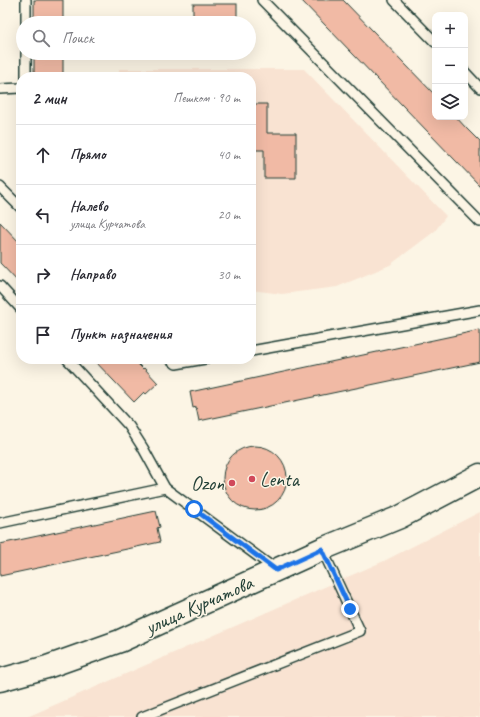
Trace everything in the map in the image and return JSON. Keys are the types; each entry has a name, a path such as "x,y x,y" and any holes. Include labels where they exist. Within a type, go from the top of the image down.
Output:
{"main road":[{"name":"улица Курчатова","path":"0,680 47,667 120,641 322,549 400,517 480,475"}],"lane":[{"path":"26,0 26,16"},
{"path":"262,0 480,222"},
{"path":"394,0 432,39"},
{"path":"26,60 26,72"},
{"path":"468,75 480,88"},
{"path":"0,89 16,88"},
{"path":"0,187 16,203"},
{"path":"0,286 16,304"},
{"path":"256,350 480,310"},
{"path":"72,364 128,426 143,448 165,488 276,570"},
{"path":"0,523 165,488"},
{"path":"142,717 360,631 322,549"}],"shaded area":[{"path":"119,69 304,69 446,216 435,231 390,265 337,287 282,294 256,291 256,72 119,72"},
{"path":"480,512 480,717 27,717 384,561"}],"building":[{"path":"34,0 63,0 63,16 34,16"},
{"path":"301,0 343,0 432,92 432,120 459,120 480,142 480,186"},
{"path":"193,4 237,4 237,16 193,16"},
{"path":"34,60 63,60 63,72 34,72"},
{"path":"256,104 267,104 267,133 296,133 296,178 264,178 264,150 256,150"},
{"path":"0,222 16,239 16,280 0,263"},
{"path":"480,330 480,362 199,421 196,407 193,408 190,392"},
{"path":"98,364 138,364 143,369 144,368 158,383 146,394 144,392 134,402"},
{"path":"249,446 261,446 278,455 285,466 287,478 285,490 278,501 261,510 249,510 237,505 228,496 223,484 223,472 228,460 237,451"},
{"path":"156,511 160,527 157,528 160,542 0,576 0,544"}],"place":[{"name":"Lenta","path":"252,479"},
{"name":"Ozon","path":"232,483"}],"route":[{"path":"194,509 276,570 322,549 350,609"}]}
